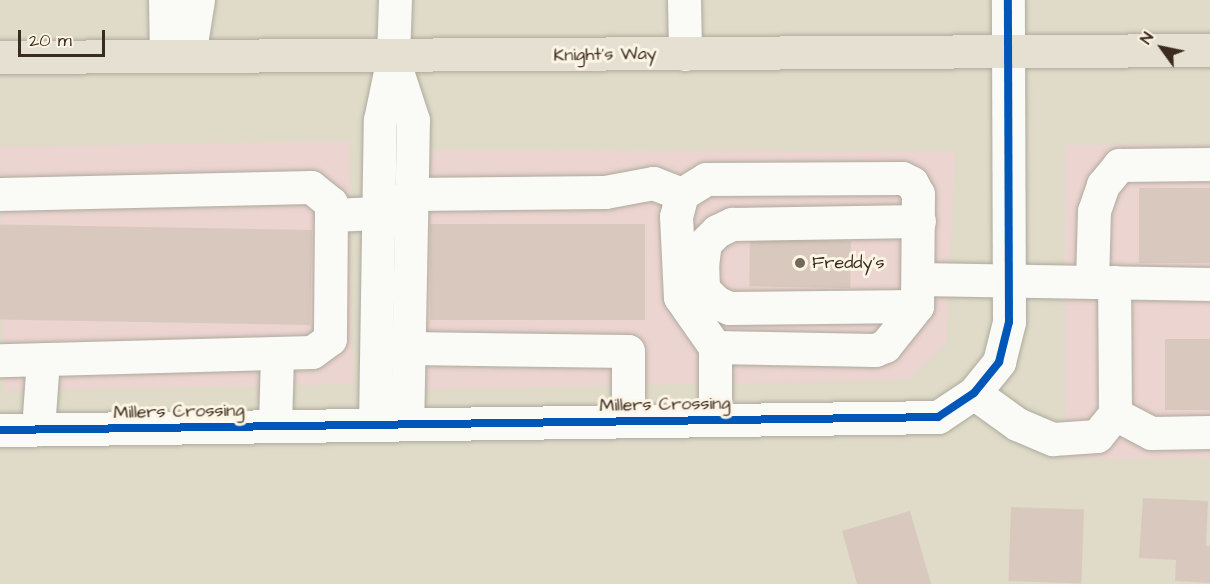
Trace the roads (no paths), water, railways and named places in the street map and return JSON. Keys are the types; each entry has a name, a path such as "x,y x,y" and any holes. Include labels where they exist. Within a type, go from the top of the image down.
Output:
{"main road":[{"name":"Knight's Way","path":"0,57 1009,54 1210,50"}],"street":[{"path":"165,0 177,56"},
{"path":"177,56 198,0"},
{"path":"684,0 685,54"},
{"name":"Millers Crossing","path":"0,430 938,417 974,393 999,362 1009,322 1008,0"},
{"path":"391,424 378,213 380,120 393,57 396,1"},
{"path":"391,424 409,348 413,120 393,57"},
{"path":"974,393 1017,424 1053,439 1097,436 1115,414 1094,211 1103,184 1119,165 1210,164"},
{"path":"715,347 875,350 885,346 918,293 918,194 912,183 902,178 706,179 682,194 676,216 680,297 715,347 715,420"},
{"path":"331,214 378,213 412,194 605,192 653,183 682,194"},
{"path":"0,194 311,187 330,203 331,214 330,339 312,352 0,360"},
{"path":"919,221 732,224 717,231 705,243 702,266 704,289 716,302 729,308 918,293 1009,280 1210,284"},
{"path":"409,348 628,351 628,421"},
{"path":"275,426 277,353"},
{"path":"38,429 43,359"},
{"path":"1115,414 1151,433 1210,432"}],"place":[{"name":"Freddy's","path":"800,263"}]}
